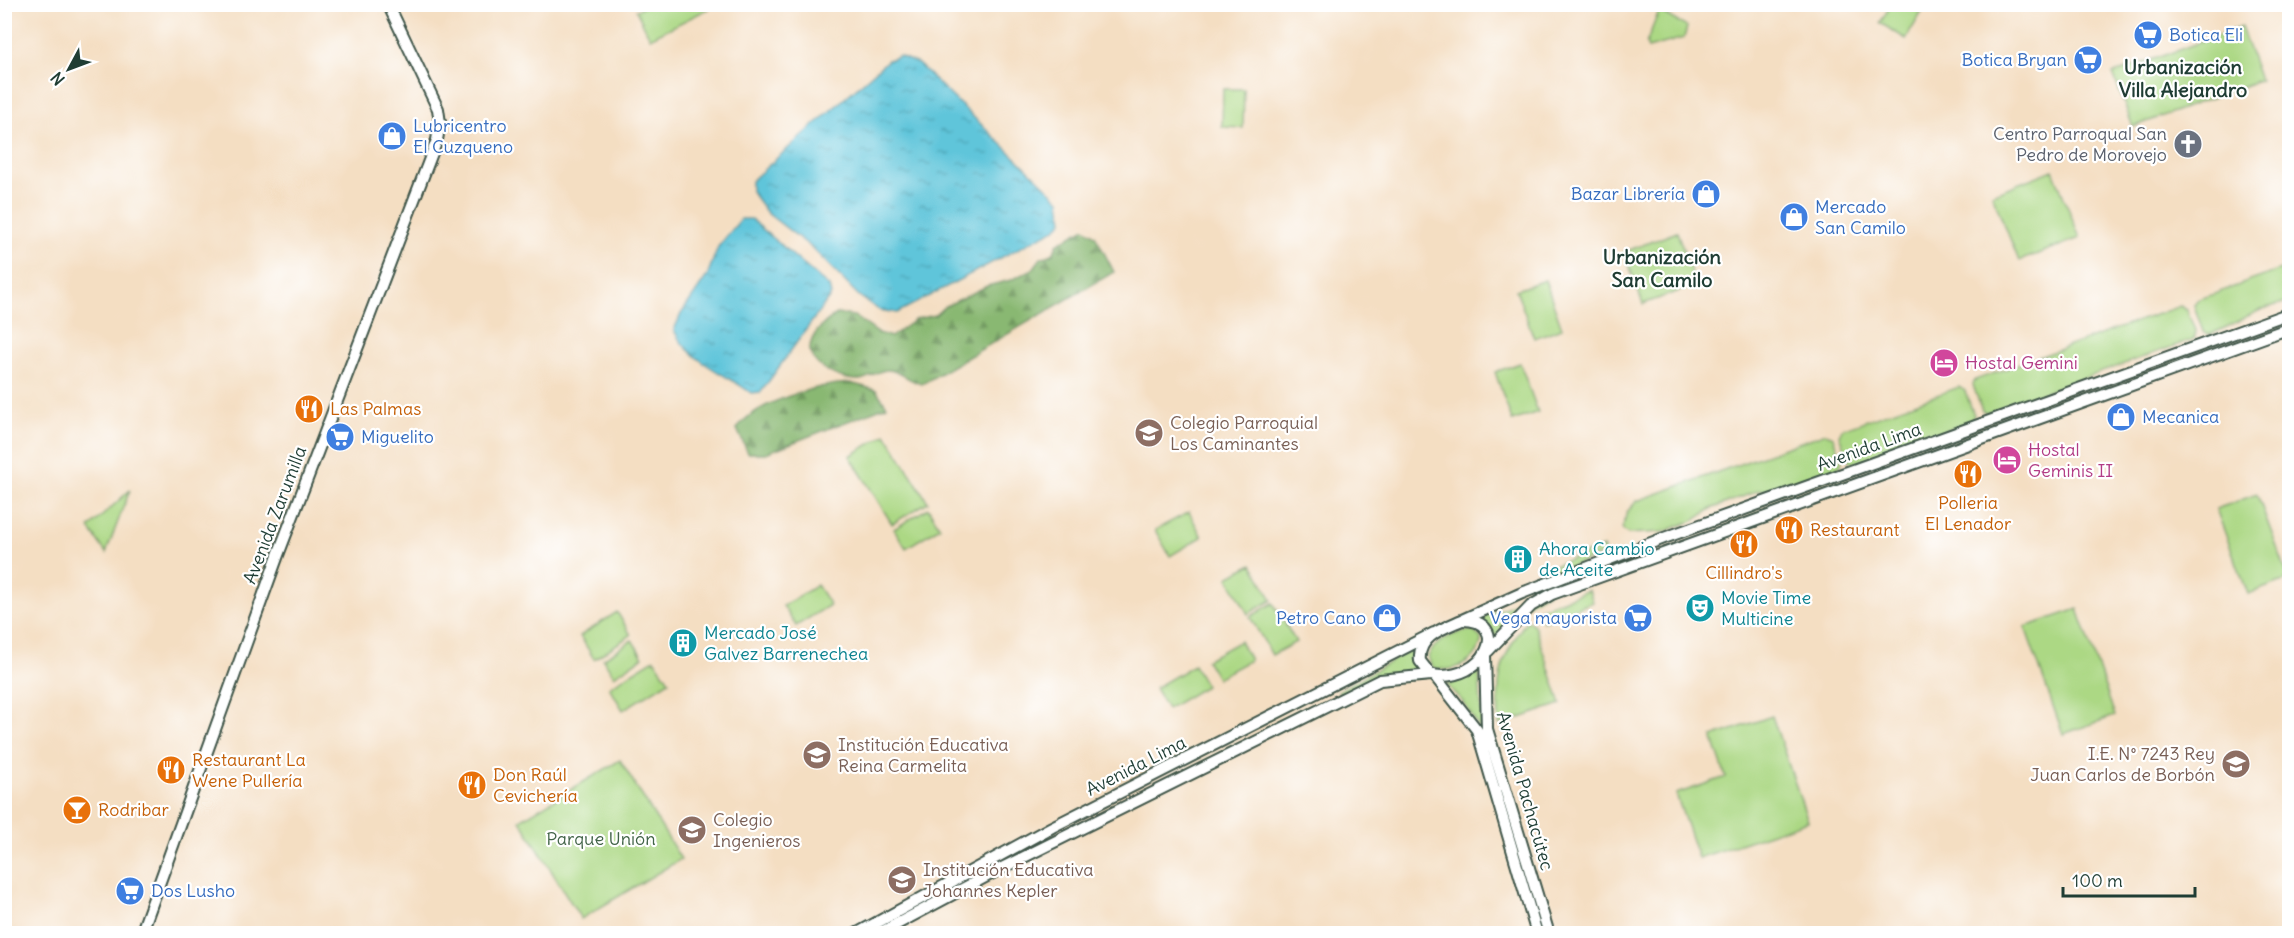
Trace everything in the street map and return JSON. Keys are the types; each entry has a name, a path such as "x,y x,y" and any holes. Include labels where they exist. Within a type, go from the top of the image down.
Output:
{"main road":[{"name":"Avenida Zarumilla","path":"141,933 278,555 439,132 438,109 388,4"},
{"name":"Avenida Lima","path":"1462,620 1522,593 1664,538 2289,312"},
{"name":"Avenida Lima","path":"1487,653 1531,606 1552,594 2289,328"},
{"path":"1462,620 1473,621 1482,627 1489,641 1487,653 1464,671 1449,676 1432,675 1421,665 1420,651 1423,643 1434,633 1462,620"},
{"name":"Avenida Lima","path":"856,933 1052,826 1434,633"},
{"name":"Avenida Pachacútec","path":"1487,653 1487,729 1549,933"},
{"name":"Avenida Lima","path":"878,933 1002,868 1380,680 1432,675"},
{"name":"Avenida Pachacútec","path":"1432,675 1477,730 1537,933"}],"green space":[{"path":"647,5 705,5 708,9 650,38 636,10"},
{"path":"1891,5 1926,5 1906,39 1880,23"},
{"path":"1659,11 1687,27 1684,38 1648,48 1646,44"},
{"path":"2241,27 2260,80 2133,127 2113,74"},
{"path":"1223,89 1244,89 1243,128 1222,127"},
{"path":"2053,170 2080,238 2019,261 1992,194"},
{"path":"1085,228 1095,235 1114,272 922,384 889,370 881,371 862,380 844,378 822,368 812,357 810,344 812,339 823,325 837,314 854,316 878,333 891,337 916,319 935,315 944,307 987,286 1011,280 1033,269 1041,258 1054,253 1057,244"},
{"path":"1677,232 1696,285 1643,304 1624,252"},
{"path":"2289,267 2289,303 2267,308 2208,335 2203,332 2194,305 2197,300"},
{"path":"1545,280 1562,328 1534,338 1516,290"},
{"path":"2180,306 2187,310 2196,333 2194,339 1987,413 1982,411 1973,385 1975,380"},
{"path":"1520,363 1538,412 1512,421 1495,372"},
{"path":"850,383 876,390 887,406 766,453 748,453 737,429 746,419 772,403 789,396 822,387"},
{"path":"1959,387 1965,391 1974,415 1971,421 1856,463 1849,461 1839,435 1842,429"},
{"path":"1826,433 1833,437 1842,462 1839,468 1782,488 1760,490 1711,509 1695,520 1663,532 1628,534 1622,529 1627,512 1637,501"},
{"path":"886,434 928,502 892,524 850,456"},
{"path":"130,490 106,553 89,528"},
{"path":"2257,494 2289,579 2248,594 2216,509"},
{"path":"928,508 940,527 906,548 894,529"},
{"path":"1189,512 1202,537 1170,556 1155,530"},
{"path":"1603,547 1605,553 1543,578 1540,571"},
{"path":"1252,564 1272,600 1248,614 1228,577"},
{"path":"817,585 830,605 796,626 783,606"},
{"path":"1555,588 1527,604 1498,635 1494,635 1479,618"},
{"path":"1589,590 1593,602 1543,621 1539,609"},
{"path":"1273,603 1296,642 1272,655 1250,617"},
{"path":"2078,609 2115,716 2063,734 2025,627"},
{"path":"617,612 631,635 594,659 580,636"},
{"path":"1527,620 1534,625 1561,704 1499,725 1498,694 1501,670 1510,647"},
{"path":"1472,630 1481,638 1480,646 1471,659 1456,668 1432,667 1428,657 1435,646 1452,635"},
{"path":"632,640 643,657 614,676 603,659"},
{"path":"1240,641 1250,660 1217,678 1206,660"},
{"path":"1416,649 1418,672 1384,674 1340,695 1338,691"},
{"path":"654,659 669,681 623,710 609,687"},
{"path":"1194,665 1206,686 1167,709 1155,688"},
{"path":"1479,671 1482,722 1488,742 1463,702 1447,685"},
{"path":"1772,716 1808,821 1698,858 1676,794 1726,777 1712,737"},
{"name":"Parque Unión","path":"620,760 681,859 581,919 520,820"}],"water":[{"path":"899,56 918,64 1060,200 1063,221 1055,229 897,313 879,310 859,296 812,248 767,213 751,191 751,181 888,60"},
{"path":"741,219 751,219 829,287 831,295 761,392 751,393 698,359 680,341 674,330 681,314 707,276 718,247"}],"place":[{"name":"Botica Eli","path":"2148,35"},
{"name":"Botica Bryan","path":"2088,60"},
{"name":"Lubricentro El Cuzqueno","path":"392,136"},
{"name":"Centro Parroqual San Pedro de Morovejo","path":"2188,144"},
{"name":"Bazar Librería","path":"1706,194"},
{"name":"Mercado San Camilo","path":"1794,217"},
{"name":"Hostal Gemini","path":"1944,363"},
{"name":"Las Palmas","path":"309,409"},
{"name":"Mecanica","path":"2121,417"},
{"name":"Colegio Parroquial Los Caminantes","path":"1149,433"},
{"name":"Miguelito","path":"340,437"},
{"name":"Hostal Geminis II","path":"2007,460"},
{"name":"Polleria El Lenador","path":"1968,474"},
{"name":"Restaurant","path":"1789,530"},
{"name":"Cillindro's","path":"1744,544"},
{"name":"Ahora Cambio de Aceite","path":"1518,559"},
{"name":"Movie Time Multicine","path":"1700,608"},
{"name":"Petro Cano","path":"1387,618"},
{"name":"Vega mayorista","path":"1638,618"},
{"name":"Mercado José Galvez Barrenechea","path":"683,643"},
{"name":"Institución Educativa Reina Carmelita","path":"817,755"},
{"name":"I.E. N° 7243 Rey Juan Carlos de Borbón","path":"2236,764"},
{"name":"Restaurant La Wene Pullería","path":"171,770"},
{"name":"Don Raúl Cevichería","path":"472,785"},
{"name":"Rodribar","path":"77,810"},
{"name":"Colegio Ingenieros","path":"692,830"},
{"name":"Institución Educativa Johannes Kepler","path":"902,880"},
{"name":"Dos Lusho","path":"130,891"}],"district":[{"name":"Urbanización Villa Alejandro","path":"2183,78"},
{"name":"Urbanización San Camilo","path":"1662,268"}]}
